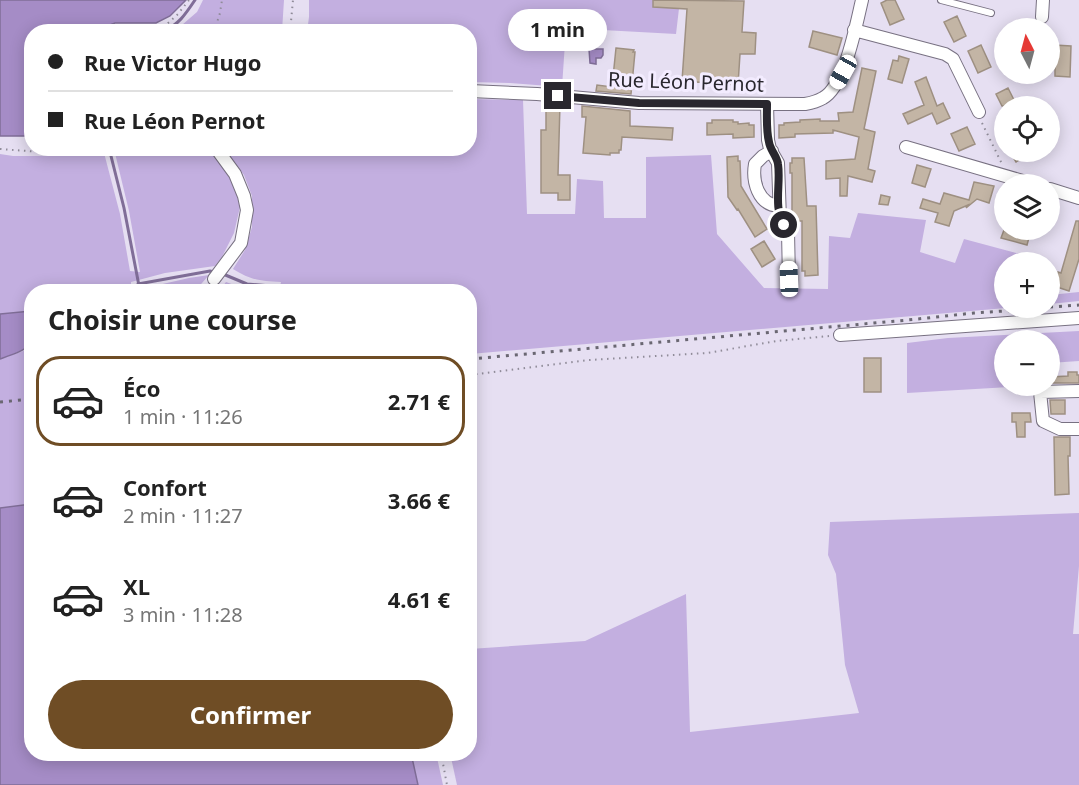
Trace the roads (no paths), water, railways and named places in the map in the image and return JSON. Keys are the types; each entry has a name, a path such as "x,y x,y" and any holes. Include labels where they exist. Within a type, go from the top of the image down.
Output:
{"street":[{"name":"Rue Léon Pernot","path":"477,91 639,103 805,104 822,99 832,90 843,72 862,0"},
{"path":"1042,0 1042,17"},
{"path":"854,30 945,54 953,59 979,112"},
{"path":"767,104 768,140 778,163 780,219 788,232 789,279"},
{"path":"906,147 998,174"},
{"path":"772,151 755,164 755,183 764,200 769,204 779,206"},
{"path":"218,275 241,243 247,210 235,174 222,156"},
{"path":"1060,192 1079,198"},
{"path":"840,335 1079,318"},
{"path":"1079,391 1040,392 1043,421 1059,429 1079,429"}],"lane":[{"path":"941,0 991,13"}],"waterway":[{"path":"175,24 195,0"},
{"path":"111,156 139,284"},
{"path":"138,284 214,272"},
{"path":"223,274 247,284"}],"railway":[{"path":"1060,306 1079,305"},
{"path":"477,358 994,312"},
{"path":"0,402 24,400"}]}
